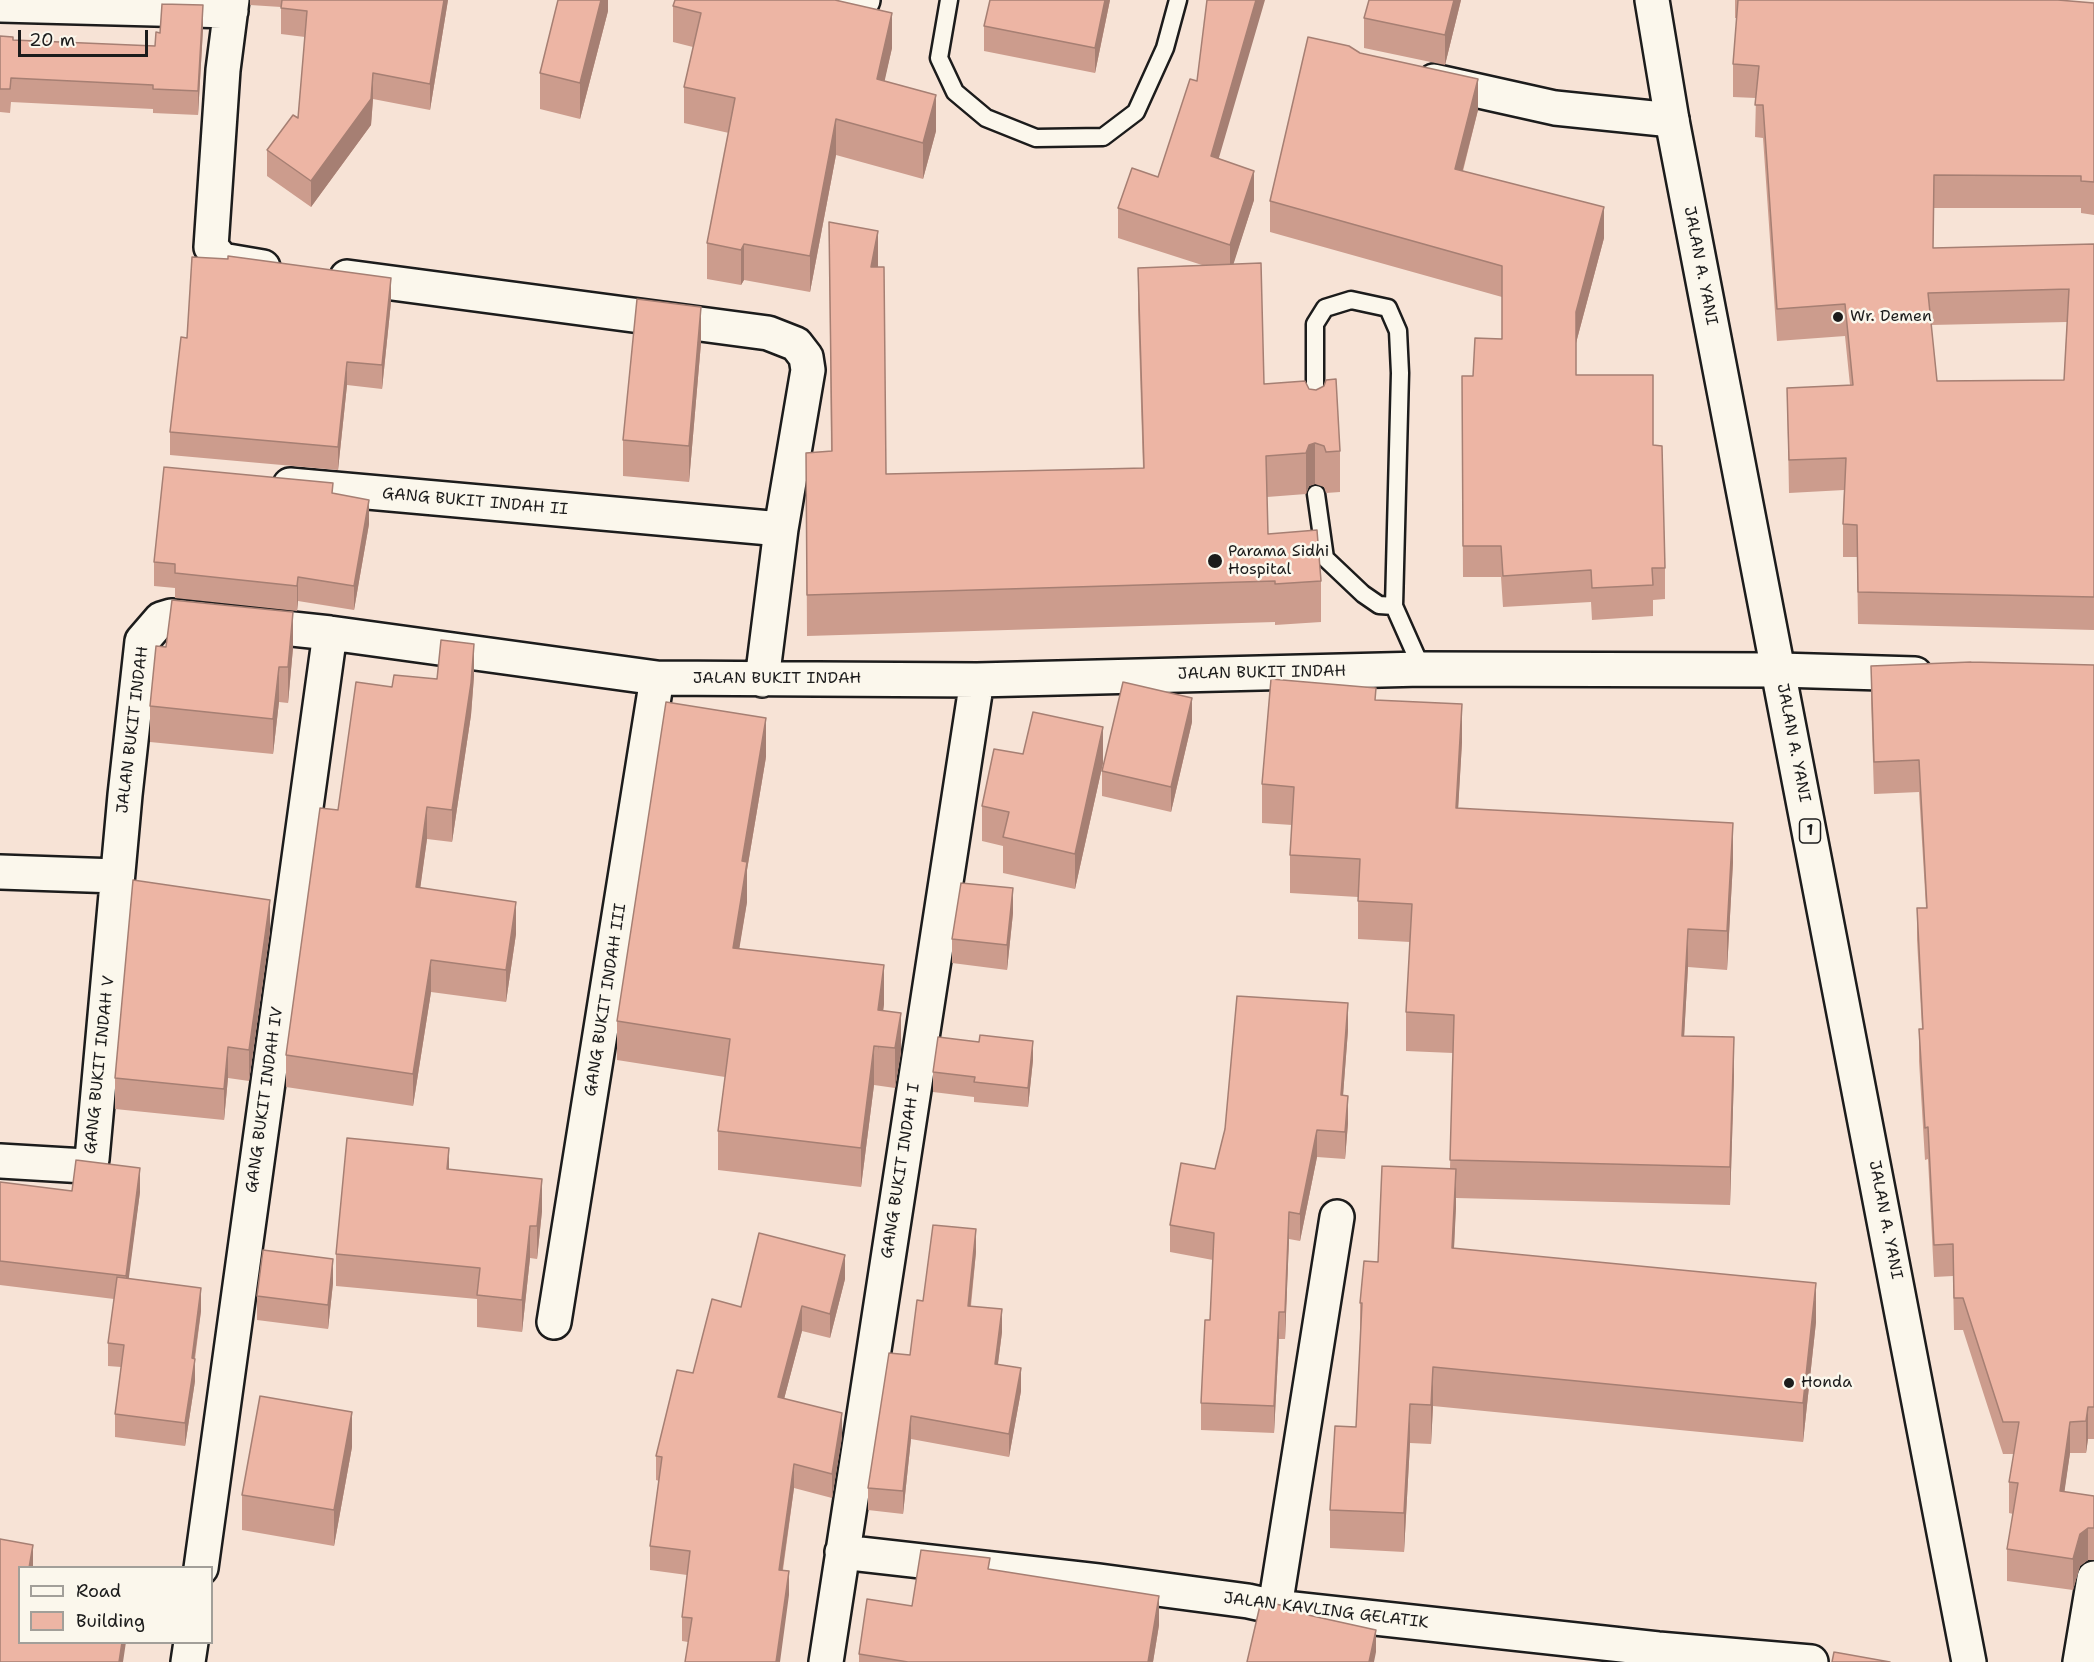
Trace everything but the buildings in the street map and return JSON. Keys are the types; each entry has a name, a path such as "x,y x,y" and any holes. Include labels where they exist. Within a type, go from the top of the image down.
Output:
{"main road":[{"path":"781,0 859,8"},
{"name":"JALAN A. YANI","path":"1652,0 1672,120 1780,670 1969,1662"},
{"path":"0,5 69,3 232,6 223,70 211,247 222,260 768,333 796,344 806,357 808,370 781,529 762,680"},
{"path":"1409,76 1555,108 1672,120"},
{"name":"GANG BUKIT INDAH II","path":"263,483 781,529"},
{"name":"JALAN BUKIT INDAH","path":"117,876 142,641 161,619 171,616 330,633 657,678 977,680 1422,669 1780,670 1947,675"},
{"name":"GANG BUKIT INDAH IV","path":"201,1566 330,633"},
{"name":"GANG BUKIT INDAH III","path":"554,1322 657,678"},
{"name":"GANG BUKIT INDAH I","path":"826,1662 977,680"},
{"path":"0,872 117,876"},
{"name":"GANG BUKIT INDAH V","path":"0,1161 84,1166 92,1160 117,876"},
{"path":"1275,1607 1337,1216"},
{"name":"JALAN KAVLING GELATIK","path":"842,1552 1098,1581 1248,1601 1275,1607 1658,1649 1811,1662"},
{"path":"2080,1662 2094,1578"},
{"path":"188,1662 190,1644"}],"lane":[{"path":"949,0 939,58 955,92 986,118 1036,138 1103,137 1136,112 1165,48 1178,0"},
{"path":"1315,421 1315,324 1325,308 1351,300 1388,308 1398,331 1400,373 1394,606 1422,669"},
{"path":"1316,494 1325,558 1363,594 1379,605 1394,606"}],"place":[{"name":"Wr. Demen","path":"1838,317"},
{"name":"Parama Sidhi Hospital","path":"1215,561"},
{"name":"Honda","path":"1789,1383"}]}
